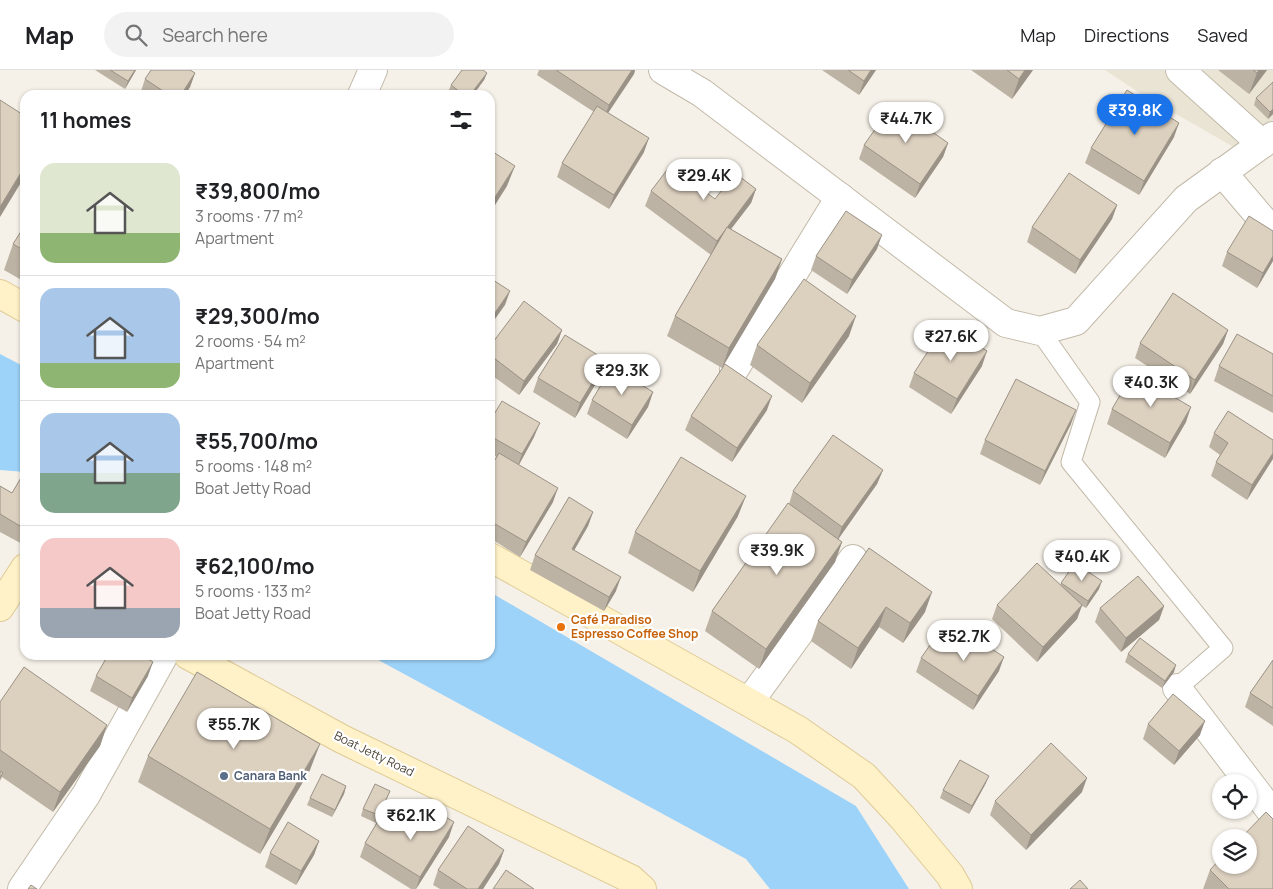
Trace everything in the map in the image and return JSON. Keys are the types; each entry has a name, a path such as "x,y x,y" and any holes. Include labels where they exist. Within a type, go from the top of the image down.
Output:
{"main road":[{"path":"0,294 20,305"},
{"path":"495,560 798,730 864,776 902,817 950,875 958,889"},
{"path":"0,607 16,579"},
{"name":"Boat Jetty Road","path":"197,660 342,739 631,879 642,889"}],"street":[{"path":"364,90 372,70"},
{"path":"663,70 702,93 1006,323 1040,331 1076,321 1186,199 1268,140 1180,70"},
{"path":"1222,172 1273,232"},
{"path":"734,370 840,198"},
{"path":"749,702 853,560"},
{"path":"22,889 86,795 161,660"},
{"path":"1177,688 1273,814"}],"lane":[{"path":"1040,331 1090,402 1071,462 1223,648 1177,688"}],"shaded area":[{"path":"1105,70 1273,70 1273,120 1237,149 1141,94"}],"water":[{"path":"0,354 20,364 20,472 0,470"},
{"path":"495,595 856,806 909,889 770,889 746,859 378,660 495,660"}],"building":[{"path":"110,70 135,70 128,81"},
{"path":"151,70 190,70 195,73 184,90 162,90 145,79"},
{"path":"462,70 483,70 487,73 474,90 458,90 451,85"},
{"path":"556,70 632,70 609,105"},
{"path":"848,70 871,70 864,81"},
{"path":"1007,70 1025,70 1019,79"},
{"path":"1273,82 1273,109 1270,112 1256,98"},
{"path":"1127,90 1179,123 1144,181 1091,148"},
{"path":"0,100 20,113 20,174 0,207"},
{"path":"893,104 948,143 920,184 864,145"},
{"path":"597,106 649,138 614,195 562,163"},
{"path":"495,153 515,166 495,197"},
{"path":"670,166 715,199 735,173 756,189 717,241 651,191"},
{"path":"1069,173 1117,205 1080,260 1032,227"},
{"path":"846,211 882,235 852,280 816,256"},
{"path":"1249,216 1273,231 1273,256 1263,273 1227,252"},
{"path":"727,227 782,259 729,348 675,316"},
{"path":"20,233 20,248 13,244"},
{"path":"804,279 856,316 810,383 757,345"},
{"path":"495,281 510,291 495,313"},
{"path":"1173,293 1228,330 1195,380 1140,343"},
{"path":"524,301 562,330 524,381 495,359 495,339"},
{"path":"945,325 987,351 957,399 914,373"},
{"path":"1237,334 1273,354 1273,396 1219,366"},
{"path":"565,335 606,360 580,403 538,378"},
{"path":"725,364 772,396 737,448 691,416"},
{"path":"612,367 653,392 632,425 592,400"},
{"path":"1133,373 1191,407 1170,443 1112,409"},
{"path":"1016,379 1076,410 1045,471 985,440"},
{"path":"502,401 540,423 522,454 495,439 495,413"},
{"path":"1228,411 1273,440 1273,453 1252,485 1216,462 1228,443 1214,433"},
{"path":"833,435 883,470 842,527 793,491"},
{"path":"499,453 558,488 526,542 495,524 495,460"},
{"path":"681,457 746,496 700,571 635,532"},
{"path":"20,479 20,526 0,514 0,486 12,493"},
{"path":"569,497 593,512 572,549 621,577 609,597 535,555"},
{"path":"788,503 842,542 766,649 712,611"},
{"path":"869,548 932,592 910,623 886,607 858,648 818,621"},
{"path":"1037,563 1082,605 1043,647 997,605"},
{"path":"1075,563 1102,581 1088,601 1061,583"},
{"path":"1138,576 1164,606 1126,638 1100,608"},
{"path":"939,632 966,651 975,638 1004,657 978,696 921,658"},
{"path":"1140,638 1176,665 1165,681 1128,654"},
{"path":"105,660 150,660 153,662 132,698 96,676"},
{"path":"1273,660 1273,708 1250,693"},
{"path":"24,667 107,725 60,792 0,750 0,702"},
{"name":"Canara Bank","path":"197,672 320,744 270,829 148,756"},
{"path":"1173,694 1205,721 1179,751 1148,724"},
{"path":"1051,743 1087,778 1031,835 995,801"},
{"path":"960,760 989,776 972,806 943,790"},
{"path":"322,774 346,786 335,810 310,798"},
{"path":"375,784 390,791 379,815 363,809"},
{"path":"431,808 454,822 420,877 365,843 381,816 413,836"},
{"path":"1266,812 1273,819 1273,889 1229,889 1214,874 1257,874 1257,829 1250,829"},
{"path":"288,822 319,841 301,871 270,853"},
{"path":"468,826 504,850 478,889 467,889 438,870"},
{"path":"506,870 534,889 493,889"},
{"path":"1080,880 1088,889 1070,889"},
{"path":"31,885 37,889 28,889"}],"place":[{"name":"Café Paradiso Espresso Coffee Shop","path":"561,627"},
{"name":"Canara Bank","path":"224,776"}]}
